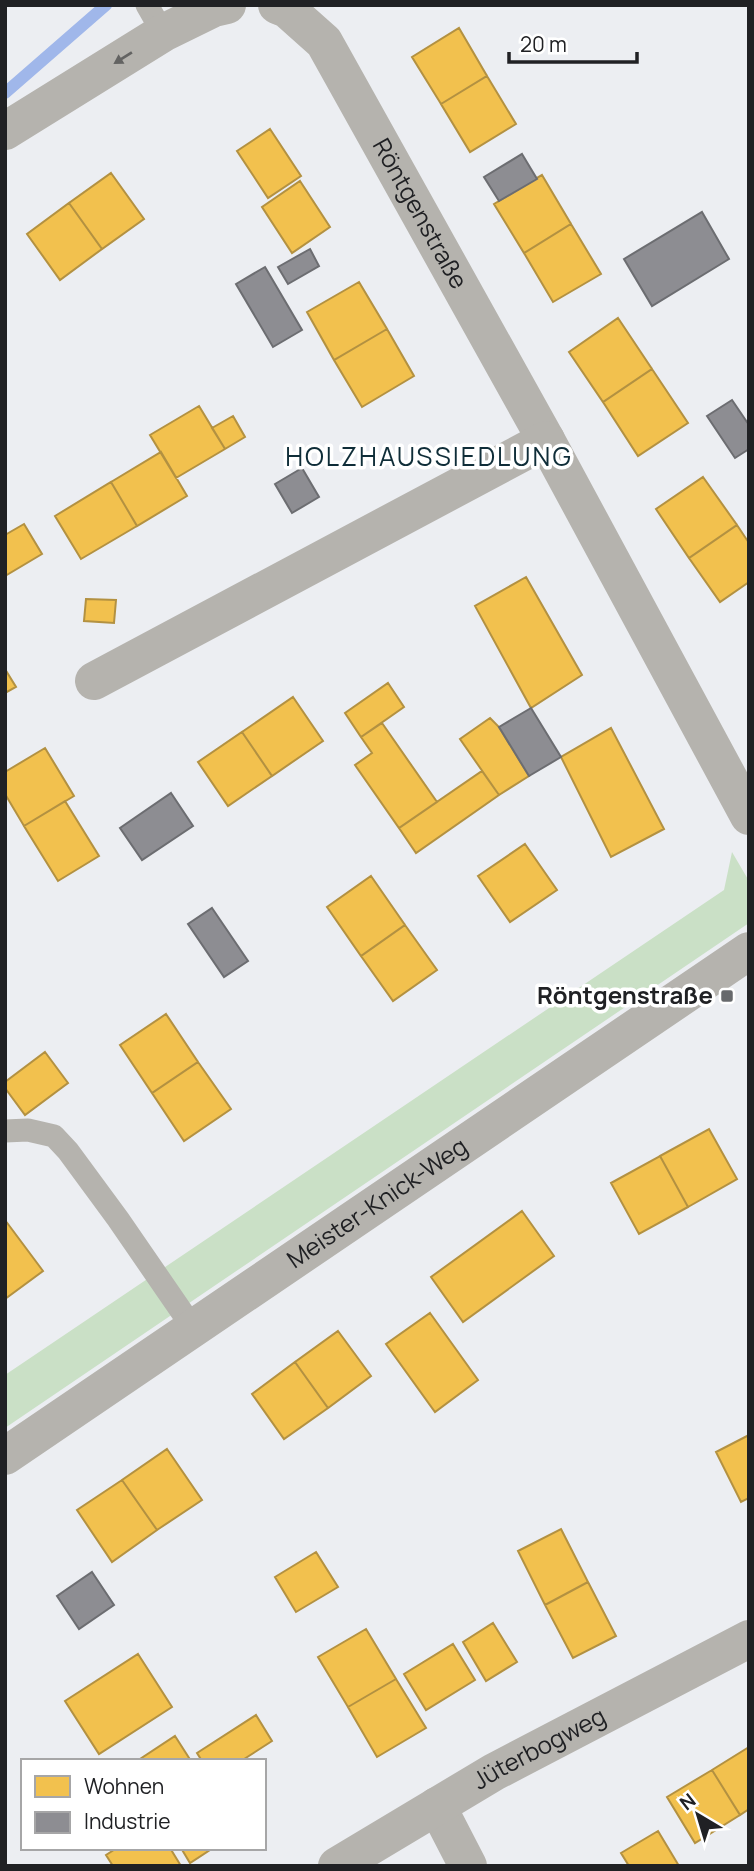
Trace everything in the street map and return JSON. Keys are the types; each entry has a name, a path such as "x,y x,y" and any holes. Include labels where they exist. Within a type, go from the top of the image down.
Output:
{"street":[{"path":"5,131 152,15 228,5"},
{"name":"Röntgenstraße","path":"277,5 287,9 324,42 546,440 749,816"},
{"path":"94,681 546,440"},
{"name":"Meister-Knick-Weg","path":"5,1457 749,951"},
{"name":"Jüterbogweg","path":"337,1866 506,1766 749,1639"},
{"path":"437,1806 468,1866"}],"lane":[{"path":"5,1131 28,1130 54,1136 61,1143 118,1219 193,1328"}],"green space":[{"path":"732,852 749,881 749,923 5,1428 5,1375 724,890"}],"building: Wohnen":[{"path":"459,28 487,76 441,104 412,57"},
{"path":"487,76 516,124 470,152 441,104"},
{"path":"270,129 301,176 268,198 237,151"},
{"path":"111,173 144,219 102,249 69,203"},
{"path":"542,175 571,224 524,253 494,204"},
{"path":"300,181 330,227 292,253 262,207"},
{"path":"69,203 102,249 60,280 27,234"},
{"path":"571,224 601,274 553,302 524,253"},
{"path":"359,282 387,329 334,360 307,312"},
{"path":"618,318 652,369 603,402 569,352"},
{"path":"387,329 414,376 362,407 334,360"},
{"path":"652,369 688,423 638,456 603,402"},
{"path":"199,406 225,449 176,478 150,435"},
{"path":"233,416 245,437 225,449 212,428"},
{"path":"161,452 187,496 137,526 111,482"},
{"path":"703,477 737,525 689,558 656,509"},
{"path":"111,482 137,526 81,559 55,516"},
{"path":"24,524 42,554 5,576 5,535"},
{"path":"737,525 749,543 749,582 720,602 689,558"},
{"path":"526,577 582,675 531,708 475,606"},
{"path":"86,599 116,600 114,623 84,621"},
{"path":"5,669 16,687 5,693"},
{"path":"388,683 404,707 361,737 345,713"},
{"path":"293,697 323,741 272,776 242,732"},
{"path":"490,718 499,727 529,776 499,795 460,739"},
{"path":"382,723 437,802 399,828 355,765 372,753 361,737"},
{"path":"611,728 664,829 611,857 561,757"},
{"path":"242,732 272,776 228,806 198,762"},
{"path":"45,748 74,796 24,826 5,794 5,772"},
{"path":"482,771 499,795 416,853 399,828"},
{"path":"65,801 99,856 58,881 24,826"},
{"path":"525,844 557,890 510,922 478,876"},
{"path":"371,876 405,925 361,956 327,907"},
{"path":"405,925 437,970 393,1001 361,956"},
{"path":"166,1014 198,1062 152,1093 120,1045"},
{"path":"45,1052 68,1083 25,1115 5,1088 5,1082"},
{"path":"198,1062 231,1109 184,1141 152,1093"},
{"path":"709,1129 737,1179 688,1207 660,1156"},
{"path":"660,1156 688,1207 639,1234 611,1183"},
{"path":"522,1211 554,1256 463,1322 431,1277"},
{"path":"5,1220 43,1271 5,1299"},
{"path":"430,1313 478,1380 435,1412 386,1344"},
{"path":"338,1331 371,1376 328,1408 295,1362"},
{"path":"295,1362 328,1408 284,1439 252,1394"},
{"path":"749,1435 749,1498 741,1502 716,1452"},
{"path":"167,1449 202,1500 157,1530 122,1480"},
{"path":"122,1480 157,1530 112,1562 77,1510"},
{"path":"561,1529 588,1582 545,1605 518,1551"},
{"path":"316,1552 338,1587 296,1612 275,1577"},
{"path":"588,1582 616,1636 573,1658 545,1605"},
{"path":"493,1623 517,1662 486,1681 463,1642"},
{"path":"366,1629 396,1679 348,1707 318,1657"},
{"path":"453,1644 475,1680 426,1710 404,1674"},
{"path":"138,1654 172,1707 99,1754 65,1701"},
{"path":"396,1679 426,1728 377,1757 348,1707"},
{"path":"256,1715 272,1741 244,1759 201,1759 197,1753"},
{"path":"175,1736 190,1759 140,1759"},
{"path":"749,1747 749,1809 740,1815 712,1770"},
{"path":"712,1770 740,1815 695,1843 667,1797"},
{"path":"658,1831 679,1866 629,1866 621,1853"},
{"path":"114,1850 171,1850 181,1866 113,1866 106,1855"},
{"path":"182,1850 210,1850 190,1863"}],"building: Industrie":[{"path":"522,154 537,179 499,201 484,177"},
{"path":"702,212 729,259 652,306 624,259"},
{"path":"310,249 319,266 288,284 278,267"},
{"path":"265,267 302,330 273,347 236,284"},
{"path":"732,400 749,425 749,449 735,458 707,416"},
{"path":"302,468 319,497 292,513 275,484"},
{"path":"531,708 561,757 529,776 499,727"},
{"path":"171,793 193,826 142,860 120,828"},
{"path":"212,908 248,961 224,977 188,924"},
{"path":"92,1572 114,1605 79,1629 57,1596"}],"waterway":[{"path":"5,93 106,5"}],"place":[{"name":"Röntgenstraße","path":"727,996"}],"district":[{"name":"HOLZHAUSSIEDLUNG","path":"429,457"}]}
